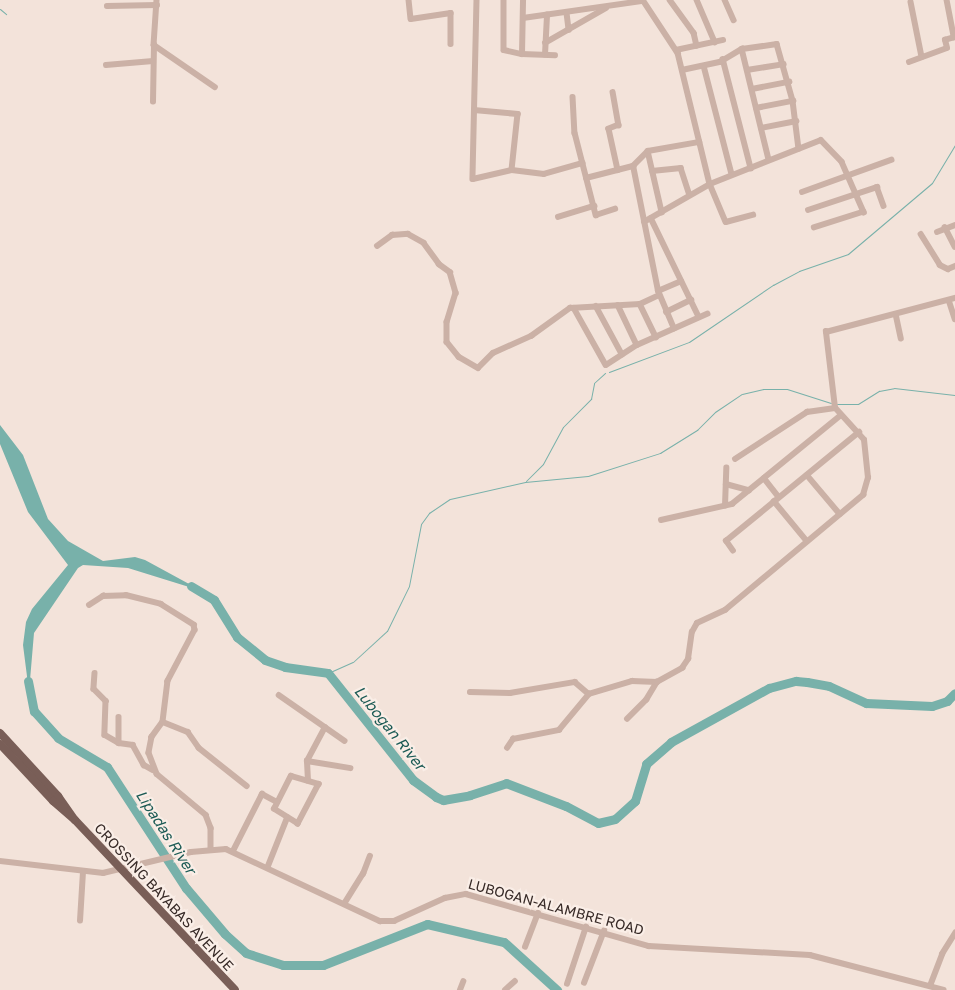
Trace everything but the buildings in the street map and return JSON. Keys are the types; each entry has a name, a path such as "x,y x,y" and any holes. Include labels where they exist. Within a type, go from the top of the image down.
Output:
{"main road":[{"name":"CROSSING BAYABAS AVENUE","path":"0,733 58,796 75,820"},
{"name":"CROSSING BAYABAS AVENUE","path":"0,744 53,801 75,820 235,990"}],"street":[{"path":"409,0 411,19 451,13 451,44"},
{"path":"477,0 474,179 512,170 537,175 582,163"},
{"path":"504,0 503,48 509,53 555,55"},
{"path":"522,54 523,0"},
{"path":"670,0 694,33 697,46"},
{"path":"697,0 715,42"},
{"path":"726,0 734,20"},
{"path":"909,62 947,48 945,40 955,37 947,0"},
{"path":"523,18 643,1 676,50 710,184 726,222 753,215"},
{"path":"107,6 157,2 153,60 153,102"},
{"path":"911,2 922,57"},
{"path":"545,44 609,6"},
{"path":"567,13 569,30"},
{"path":"545,55 547,15"},
{"path":"676,50 723,40"},
{"path":"682,70 723,60 742,49 776,43 789,82 799,149"},
{"path":"154,45 215,87"},
{"path":"742,49 769,160"},
{"path":"106,65 153,60"},
{"path":"723,60 750,168"},
{"path":"747,70 784,64"},
{"path":"704,66 732,174"},
{"path":"752,90 789,82"},
{"path":"614,92 619,125 609,129 618,170"},
{"path":"573,97 573,124 596,215 615,209"},
{"path":"756,108 793,101"},
{"path":"474,110 518,114 512,170"},
{"path":"761,128 796,121"},
{"path":"644,222 710,184 821,140 826,142 842,162 864,212 814,228"},
{"path":"586,178 632,166 648,151 699,142"},
{"path":"648,151 662,212"},
{"path":"802,192 891,160"},
{"path":"632,166 658,293 674,328"},
{"path":"652,171 681,168 690,195"},
{"path":"808,210 877,187 884,206"},
{"path":"558,217 594,206"},
{"path":"651,218 699,317"},
{"path":"937,232 945,227 955,225"},
{"path":"945,227 955,247"},
{"path":"377,246 392,235 408,234 424,243 439,264 450,272 456,293 447,322 448,342 459,357 478,368 493,353 531,336 574,308 640,304 682,281"},
{"path":"921,234 940,265 948,269 955,266"},
{"path":"627,719 646,700 657,682 686,664 692,632 698,623 725,610 863,495 868,486 865,444 859,432 840,416 835,408 826,332 952,299 955,319"},
{"path":"666,312 691,300"},
{"path":"640,304 656,337"},
{"path":"618,305 638,345"},
{"path":"596,306 622,354"},
{"path":"574,308 604,364 613,362 622,354 638,345 707,314"},
{"path":"896,314 901,338"},
{"path":"735,458 803,414 835,408"},
{"path":"661,520 683,517 699,509 725,506 750,490 840,416"},
{"path":"733,550 726,541 859,432"},
{"path":"725,506 726,468"},
{"path":"807,475 840,514"},
{"path":"764,478 807,541"},
{"path":"726,484 750,490"},
{"path":"89,605 103,596 126,595 161,604 194,625 195,630 168,681 163,722 150,743 153,770"},
{"path":"95,673 94,689 106,701 105,735 119,743 133,745 144,765 153,770 206,815 211,828 211,848"},
{"path":"507,748 513,739 559,730 589,694 632,681 657,682"},
{"path":"470,692 510,693 575,682 589,694"},
{"path":"279,695 345,741"},
{"path":"119,717 119,743"},
{"path":"163,722 188,732 199,748 247,786"},
{"path":"308,781 307,761 325,727"},
{"path":"307,761 350,768"},
{"path":"291,776 319,784 306,812 298,824 274,808 277,802 291,776"},
{"path":"233,851 262,794 277,802"},
{"path":"268,866 287,818"},
{"name":"LUBOGAN-ALAMBRE ROAD","path":"0,861 83,872 121,869 211,848 233,851 268,866 374,919 387,922 460,893 659,947 810,955 944,990"},
{"path":"344,904 363,874 370,856"},
{"path":"80,921 83,872"},
{"path":"525,946 538,913"},
{"path":"567,984 586,927"},
{"path":"584,982 604,931"},
{"path":"930,986 942,954 955,933"},
{"path":"505,990 515,981"},
{"path":"460,990 463,982"}],"water":[{"path":"0,425 23,455 48,519 68,541 103,561 135,557 145,560 202,591 128,568 83,565 78,568 34,633 29,692 23,645 26,622 32,609 68,565 28,512 0,444"}],"waterway":[{"path":"0,9 6,14"},
{"path":"609,372 689,342 773,285 799,271 848,254 932,183 955,145"},
{"path":"526,481 543,464 563,427 591,399 594,383 605,373"},
{"path":"837,404 858,404 879,391 894,388 955,395"},
{"path":"328,673 353,662 387,631 409,586 421,524 429,513 450,499 525,482 588,476 660,453 697,430 715,412 742,394 763,389 787,389 831,403"},
{"name":"Lubogan River","path":"191,586 214,600 237,637 265,660 285,667 328,673 413,780 436,797 443,800 470,795 506,783 566,806 598,823 615,819 635,801 646,764 671,742 769,688 796,681 807,682 829,686 866,703 932,706 947,701 955,693"},
{"name":"Lipadas River","path":"28,681 34,711 58,738 107,767 186,888 225,934 246,953 283,965 323,965 427,924 504,942 557,990"}]}
